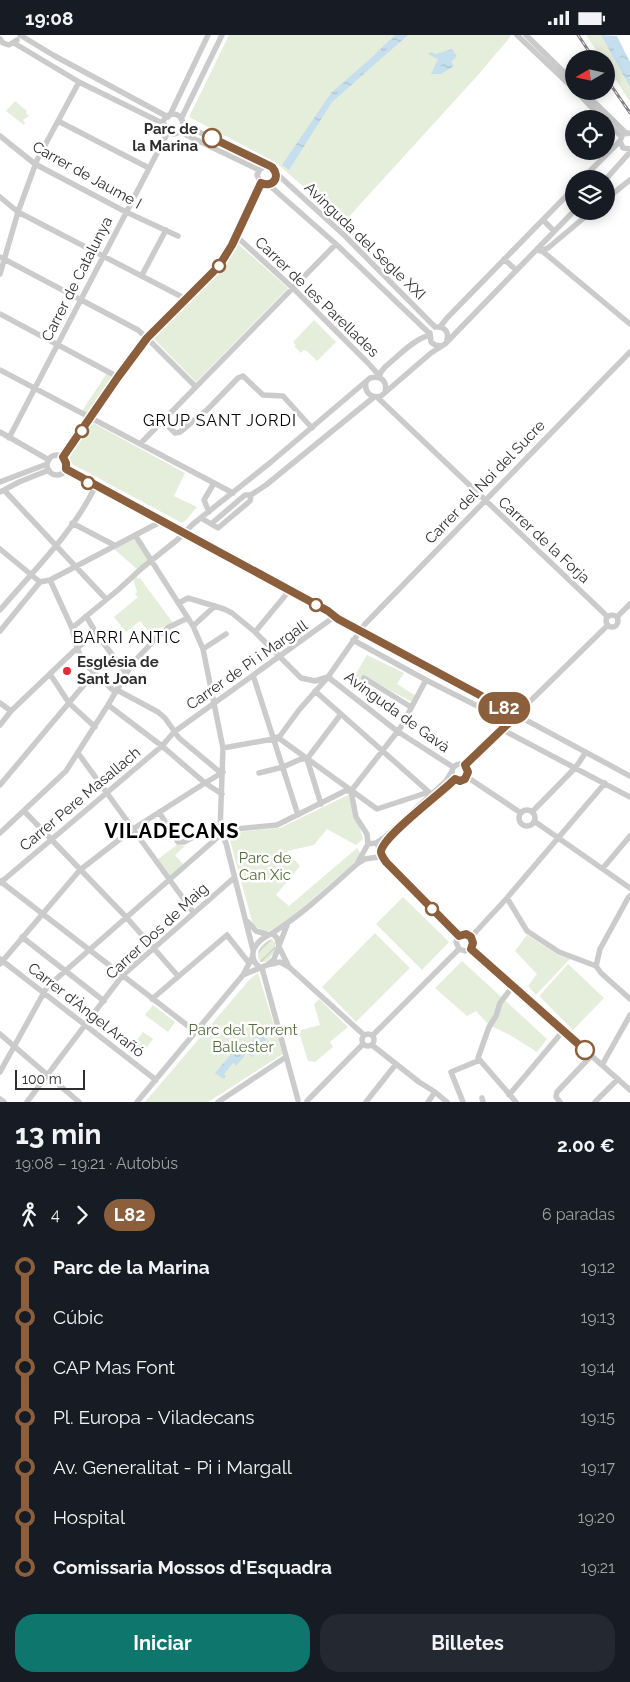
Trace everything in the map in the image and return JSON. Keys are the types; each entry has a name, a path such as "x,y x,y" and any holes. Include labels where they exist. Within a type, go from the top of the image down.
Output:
{"street":[{"path":"1,43 9,45 14,43 19,35 169,116 175,115 182,121 272,167 276,173 275,180 269,185 261,183 258,177 259,170 267,166"},
{"path":"164,124 208,35"},
{"path":"180,132 182,121 222,35"},
{"path":"517,35 565,81"},
{"path":"526,35 565,73"},
{"path":"14,43 79,82 164,124 168,132 174,134 180,132 259,170"},
{"path":"0,274 2,259 35,164 79,82"},
{"path":"585,100 594,110"},
{"path":"592,100 624,136 623,148 630,151 614,170"},
{"path":"58,121 149,168"},
{"name":"Carrer de Catalunya","path":"9,438 168,132"},
{"name":"Carrer de Jaume I","path":"0,136 35,164 126,212 178,236"},
{"path":"591,170 624,136"},
{"name":"Avinguda del Segle XXI","path":"276,173 345,236 438,327"},
{"path":"615,192 630,180"},
{"path":"63,457 147,338 219,266 236,236 261,183"},
{"name":"Avinguda del Segle XXI","path":"269,185 336,244 429,335"},
{"path":"0,197 18,212 186,299"},
{"path":"379,377 380,372 385,367 418,340 429,335 438,327 565,197"},
{"path":"543,220 554,231"},
{"path":"211,524 245,495 251,495 266,485 445,343 565,220"},
{"path":"534,253 548,248 581,220"},
{"path":"142,275 166,230"},
{"name":"Carrer de les Parellades","path":"236,236 293,288 368,363 379,377"},
{"path":"546,241 556,263"},
{"path":"140,444 336,244"},
{"path":"541,250 630,324"},
{"path":"2,259 138,330 196,387"},
{"path":"504,259 516,271"},
{"path":"0,314 118,377"},
{"path":"438,327 447,332 445,343"},
{"path":"429,335 431,342 435,345 445,343"},
{"name":"Carrer del Noi del Sucre","path":"273,739 280,736 328,677 359,630 630,352"},
{"path":"0,370 233,493"},
{"path":"162,420 175,433 180,433 207,410 238,378 244,376 263,395 283,396 312,428"},
{"path":"72,628 177,540 182,533 366,382 371,378 379,377"},
{"path":"379,377 385,383 384,392"},
{"path":"366,382 367,392"},
{"path":"354,393 367,392 376,397"},
{"name":"Carrer de la Forja","path":"376,397 608,617"},
{"path":"0,432 48,465 52,473 57,475 66,469"},
{"path":"66,469 63,457 55,455 48,465 2,491 106,599"},
{"path":"0,482 48,465"},
{"path":"66,469 95,487 162,521 328,611 334,617 630,776"},
{"path":"209,512 204,500 214,483"},
{"path":"0,610 72,523 86,504 95,487"},
{"path":"201,518 218,529 250,501 251,495"},
{"path":"0,631 40,582 50,580 162,521"},
{"path":"72,523 114,545"},
{"path":"135,535 193,626 203,649 224,748 218,834 226,843 256,965 265,966 276,956 288,923"},
{"path":"0,549 40,582"},
{"path":"50,580 72,628 77,648 84,663 116,691 158,712 165,718 174,732 222,772"},
{"path":"255,632 289,591"},
{"path":"179,603 188,598 224,609 255,632 304,679 315,681 328,677"},
{"path":"616,617 630,604"},
{"path":"193,626 214,606"},
{"path":"465,765 608,625 608,617 612,615 616,617"},
{"path":"86,616 96,633 125,672"},
{"name":"Carrer de Pi i Margall","path":"174,732 334,617"},
{"path":"608,625 611,627 616,625 618,622 616,617"},
{"path":"0,833 66,771 108,705 125,672 145,649 169,627 188,618"},
{"path":"0,725 11,711 77,648 96,633"},
{"path":"203,649 226,634"},
{"path":"353,639 426,680 497,716 504,727 630,797"},
{"path":"0,785 94,673"},
{"path":"50,674 69,703 94,727"},
{"path":"253,675 298,815"},
{"name":"Avinguda de Gavà","path":"328,677 397,731 452,770"},
{"path":"364,678 411,707"},
{"path":"426,680 401,727 351,791 356,817 367,834 367,855 377,855 386,862 459,936"},
{"path":"315,691 430,793"},
{"path":"0,703 11,711"},
{"path":"108,705 162,746 205,783 222,794"},
{"path":"307,759 341,714"},
{"name":"Carrer Pere Masallach","path":"0,882 162,746 174,732"},
{"path":"224,748 280,739 377,809 430,793"},
{"path":"532,813 576,767 586,752"},
{"path":"78,753 193,912"},
{"path":"259,773 283,767 301,759 307,759"},
{"path":"307,759 321,804"},
{"path":"357,864 367,847 385,837 430,793 446,781 452,770 460,763 468,769 467,777"},
{"path":"452,770 455,779"},
{"path":"1,961 80,870 133,829 222,772"},
{"path":"455,779 460,781 467,777"},
{"path":"467,777 521,813"},
{"path":"137,1102 242,975 261,940 288,923 357,864 377,855 388,840 406,822 455,779"},
{"path":"471,937 507,898 605,783"},
{"path":"0,1072 47,987 127,919 218,834 226,830 277,825 345,791 351,791"},
{"path":"534,821 528,826 522,825 518,819 521,813 528,810 532,813 534,821 628,886 629,897 600,949 596,966"},
{"path":"24,811 127,919 178,976"},
{"path":"159,812 178,842 184,843 199,834 218,834"},
{"path":"603,868 630,836"},
{"path":"376,843 377,855"},
{"name":"Carrer Dos de Maig","path":"27,1102 122,976 235,877"},
{"path":"0,882 196,1032"},
{"path":"507,898 527,931 559,951 596,966 601,973 630,999"},
{"path":"245,914 252,928 277,938 279,947 289,967"},
{"path":"458,949 456,942 459,936 466,934 471,937 473,943 471,949"},
{"path":"152,999 227,935 249,963"},
{"path":"22,937 104,1001"},
{"path":"458,949 465,951 471,949"},
{"path":"372,1045 373,1035 458,949"},
{"path":"471,949 630,1089"},
{"name":"Carrer d'Àngel Arañó","path":"1,961 156,1080"},
{"path":"242,975 265,966 280,963 289,967 364,1035"},
{"path":"265,966 298,1101 303,1099 307,1101 363,1044"},
{"path":"513,986 500,1003 478,1055 480,1060 516,1102"},
{"path":"602,1065 630,1015"},
{"path":"509,1095 563,1031"},
{"path":"364,1035 368,1033 373,1035"},
{"path":"0,1034 79,1102"},
{"path":"363,1044 362,1038 364,1035"},
{"path":"363,1044 372,1045 447,1102"},
{"path":"560,1102 556,1097 557,1092 592,1056"},
{"path":"218,1102 286,1057"},
{"path":"463,1102 451,1072 480,1060"},
{"path":"366,1102 396,1065"},
{"path":"595,1102 618,1079"},
{"path":"428,1102 435,1092"},
{"path":"226,1096 230,1102"},
{"path":"0,1099 4,1102"}],"green space":[{"name":"Parc de la Marina","path":"229,35 511,36 478,75 344,222 275,162 189,117"},
{"path":"586,35 604,35 612,50 596,50"},
{"path":"615,57 630,87 630,102 615,78"},
{"path":"15,101 27,111 26,113 29,116 23,120 24,125 6,111"},
{"path":"237,243 288,288 196,382 153,338 224,266"},
{"path":"314,320 336,342 317,361 307,351 303,350 301,353 294,346 296,345 293,342"},
{"path":"107,373 112,377 87,415 82,411"},
{"path":"93,423 185,473 174,496 197,507 186,520 182,523 72,464 68,457"},
{"path":"135,538 148,560 137,569 114,549"},
{"path":"136,576 138,579 140,578 173,623 160,628 152,635 140,621 126,632 114,617 138,597 135,594 137,592 133,578"},
{"path":"367,655 404,673 397,684 416,696 412,702 365,677 361,682 354,677"},
{"name":"Parc de Can Xic","path":"350,794 363,839 356,845 327,829 314,845 287,851 300,866 276,895 289,906 357,848 361,854 353,864 282,925 266,932 253,925 228,833 280,828"},
{"path":"178,844 185,846 175,855 183,864 170,876 158,859"},
{"path":"403,897 449,942 422,970 376,924"},
{"path":"375,933 410,968 356,1022 322,987"},
{"path":"527,935 558,955 570,959 536,995 528,986 537,974 515,951"},
{"path":"272,939 275,945 274,952 265,962 260,962 258,955 260,948 265,942"},
{"path":"462,961 547,1039 537,1052 510,1035 489,1025 476,1011 467,1016 435,988"},
{"path":"568,964 604,998 573,1030 539,996"},
{"name":"Parc del Torrent Ballester","path":"258,973 283,1054 208,1102 145,1102 250,979"},
{"path":"319,999 348,1027 330,1042 333,1047 315,1062 308,1061 300,1035 301,1030 320,1025 314,1004"},
{"path":"153,1005 175,1022 168,1032 145,1015"},
{"path":"143,1032 153,1039 138,1059 128,1052"}],"water":[{"path":"395,35 408,35 332,102 289,170 282,165 331,93"},
{"path":"601,35 617,36 630,62 630,87 615,60 615,50 609,50"},
{"path":"452,49 457,56 451,62 454,66 441,74 431,74 438,59 428,54 431,52 436,54"},
{"path":"258,1034 267,1039 252,1057 247,1053 236,1066 233,1063 224,1074 226,1076 224,1079 215,1073 239,1045 245,1049"}],"railway":[{"path":"578,35 588,50"},
{"path":"615,91 630,113"}],"bus line":[{"name":"L82","path":"212,138 272,167 275,170 276,179 271,184 261,183 232,245 219,266 147,338 118,377 63,457 67,466 66,469 95,487 173,527 282,588 328,611 334,617 517,715 465,765 468,769 467,777 460,781 455,779 450,785 435,795 388,840 381,853 386,862 459,936 466,934 471,937 473,943 471,949 585,1050"}],"place":[{"name":"Parc de la Marina","path":"212,138"},
{"name":"Església de Sant Joan","path":"67,671"}],"district":[{"name":"GRUP SANT JORDI","path":"220,420"},
{"name":"BARRI ANTIC","path":"127,637"},
{"name":"VILADECANS","path":"172,831"}]}
